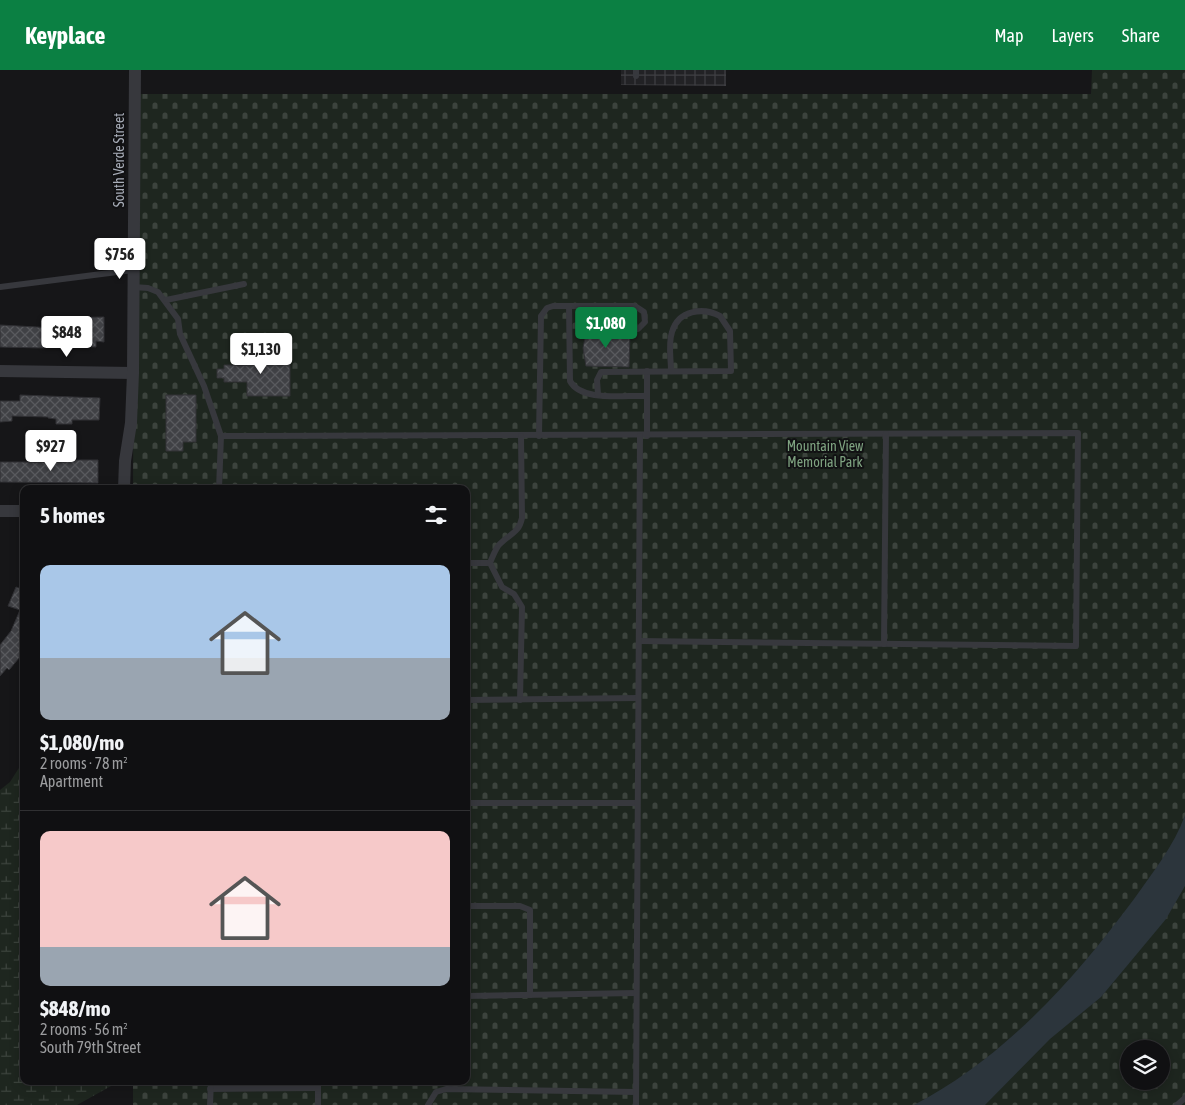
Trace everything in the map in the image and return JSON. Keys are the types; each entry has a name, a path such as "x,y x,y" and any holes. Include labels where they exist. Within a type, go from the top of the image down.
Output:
{"street":[{"name":"South Verde Street","path":"124,485 125,461 131,423 133,373 135,70"},
{"path":"0,371 133,373"},
{"path":"0,511 20,511"}],"lane":[{"path":"0,287 134,270"},
{"path":"166,300 244,284"},
{"path":"133,287 148,288 158,292 178,318 180,334 204,386 221,436 219,485"},
{"path":"568,306 570,380 579,391 586,395 646,396"},
{"path":"539,436 541,316 547,308 568,306 593,306 635,306 644,312 645,322 638,329 604,329 596,322 593,306"},
{"path":"598,395 598,375 601,372 731,371 730,331 720,316 700,311 689,313 679,320 672,332 671,371"},
{"path":"636,1105 638,641 646,371"},
{"path":"221,436 1078,433 1076,646 638,641"},
{"path":"884,644 886,434"},
{"path":"490,563 500,543 515,533 520,527 522,518 521,436"},
{"path":"470,563 490,563"},
{"path":"490,563 502,587 514,594 522,607 520,700"},
{"path":"470,700 638,698"},
{"path":"470,803 637,803"},
{"path":"470,906 520,906 530,910 530,995"},
{"path":"470,996 636,993"},
{"path":"210,1085 210,1105"},
{"path":"210,1089 318,1085 318,1105"},
{"path":"428,1105 436,1092 446,1089 636,1092"},
{"path":"1177,1105 1185,1098"}],"shaded area":[{"path":"621,70 726,70 726,86 621,85"},
{"path":"1185,815 1185,886 1166,919 1101,997 1050,1039 985,1105 914,1105 947,1086 1007,1041 1062,987 1087,959 1134,899 1169,848"}],"green space":[{"name":"Mountain View Memorial Park","path":"1092,70 1185,70 1185,1105 133,1105 133,1085 470,1085 470,485 133,485 135,94 1091,94"},
{"path":"20,766 20,1085 113,1085 77,1105 0,1105 0,790 10,782"}],"building":[{"path":"104,317 104,342 96,341 96,347 44,345 44,348 0,347 0,325 55,328 56,318"},
{"path":"587,328 595,328 604,334 630,334 629,367 586,366 583,348"},
{"path":"290,354 290,396 247,396 247,382 224,382 224,378 217,378 217,369 224,369 224,365 247,365 247,355"},
{"path":"20,395 100,398 99,420 72,420 72,424 56,424 56,419 48,417 12,416 12,421 0,422 0,401 20,401"},
{"path":"166,395 196,395 196,442 183,442 183,451 166,451"},
{"path":"64,457 73,457 73,460 98,460 98,483 0,482 0,462 64,462"},
{"path":"16,587 20,588 20,610 8,606"},
{"path":"20,610 20,657 9,670 7,668 0,676 0,645 11,631"}]}
